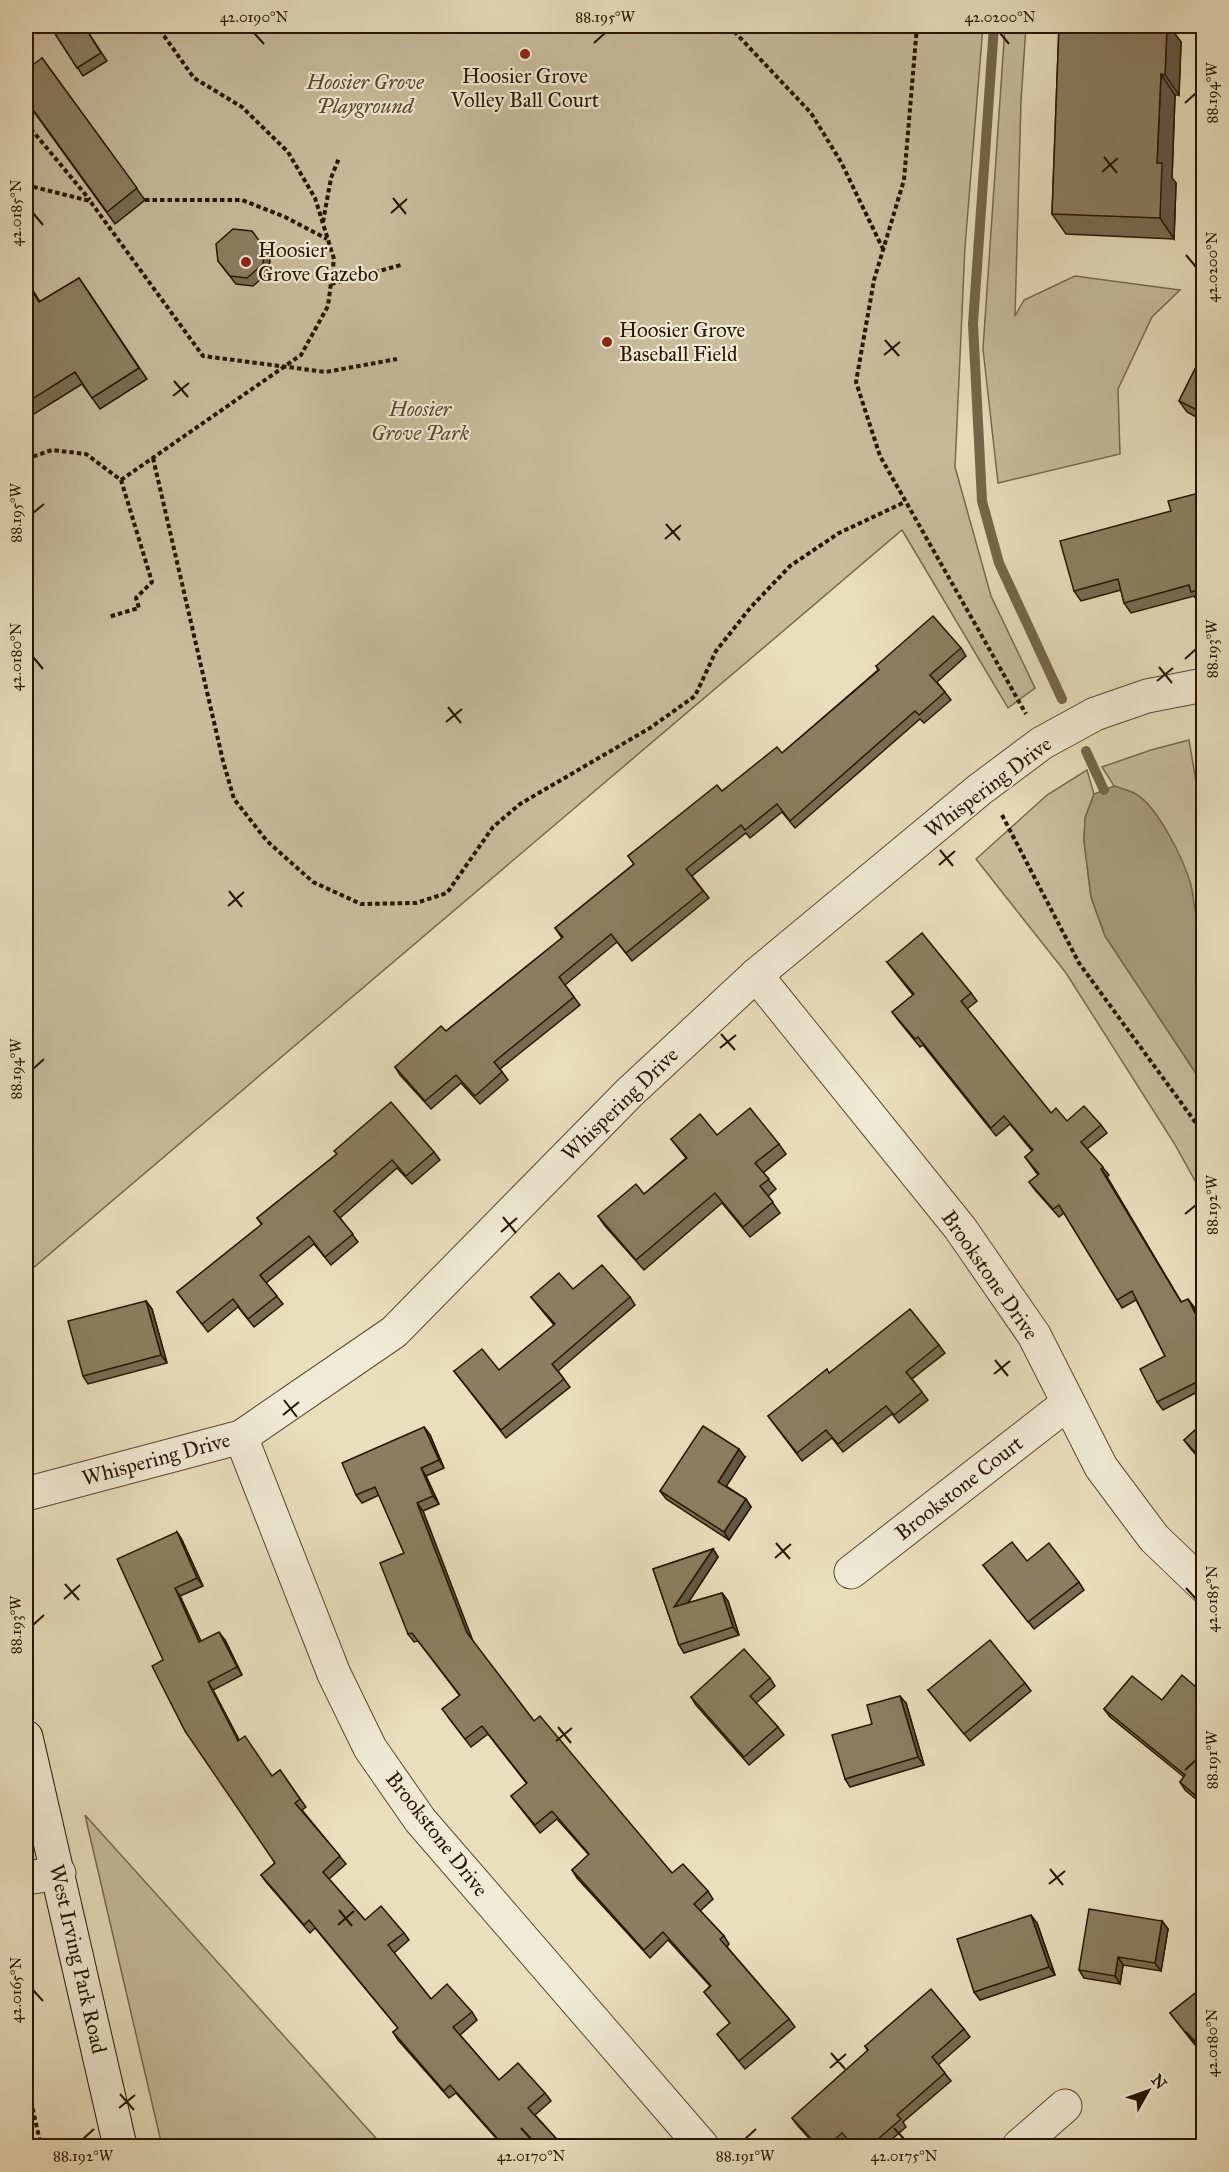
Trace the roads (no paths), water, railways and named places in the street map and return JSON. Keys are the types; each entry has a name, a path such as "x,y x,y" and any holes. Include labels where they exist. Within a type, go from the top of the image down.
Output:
{"street":[{"name":"Whispering Drive","path":"26,1494 241,1437 394,1332 629,1093 756,975 979,790 1042,743 1095,714 1147,696 1203,685"},
{"name":"Brookstone Drive","path":"756,975 960,1228 1034,1335 1067,1404 1101,1467 1154,1538 1203,1586"},
{"name":"Brookstone Court","path":"851,1572 1067,1404"},
{"name":"Brookstone Drive","path":"241,1437 334,1674 370,1748 420,1820 702,2146"},
{"name":"West Irving Park Road","path":"26,1737 120,2146"},
{"path":"26,1878 59,1873"},
{"path":"1019,2146 1065,2106"}],"waterway":[{"path":"994,26 973,324 982,501 999,563 1062,699"},
{"path":"1086,751 1104,790"}],"place":[{"name":"Hoosier Grove Volley Ball Court","path":"525,54"},
{"name":"Hoosier Grove Gazebo","path":"246,262"},
{"name":"Hoosier Grove Baseball Field","path":"607,342"}],"park label":[{"name":"Hoosier Grove Playground","path":"365,94"},
{"name":"Hoosier Grove Park","path":"420,421"}]}
